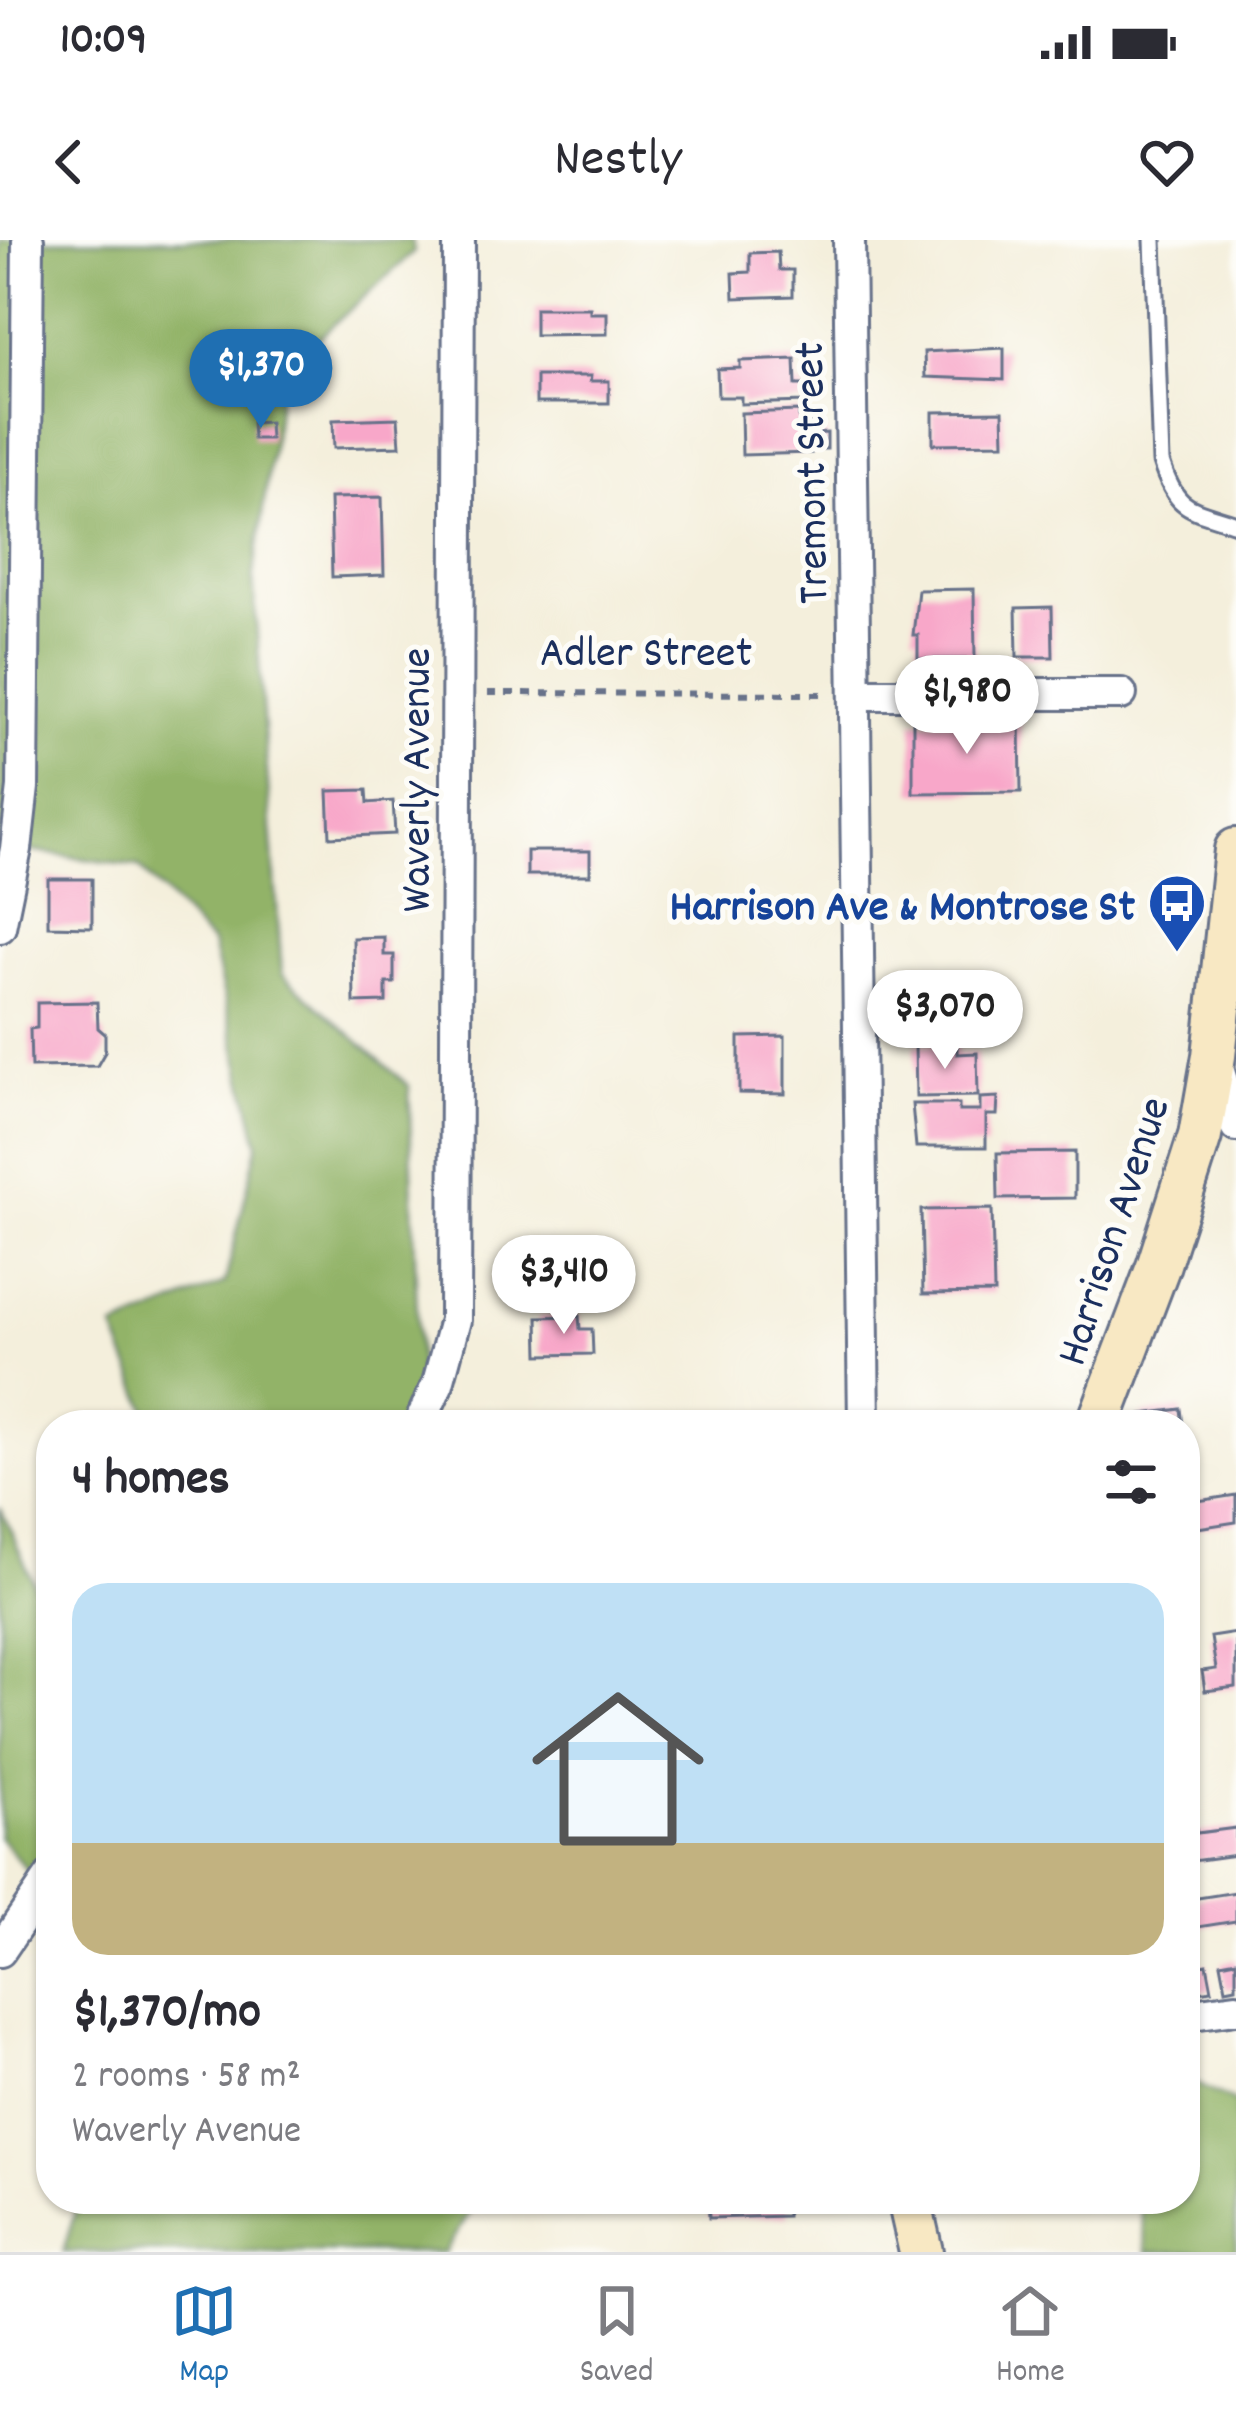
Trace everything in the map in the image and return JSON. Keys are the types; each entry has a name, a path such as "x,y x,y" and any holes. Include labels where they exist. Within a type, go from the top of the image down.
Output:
{"main road":[{"name":"Harrison Avenue","path":"1104,1410 1225,1069 1236,850"},
{"path":"912,2214 921,2252"}],"street":[{"path":"0,927 23,787 28,240"},
{"name":"Waverly Avenue","path":"425,1410 438,1383 455,1320 459,240"},
{"name":"Tremont Street","path":"849,240 864,1410"},
{"path":"856,694 1121,694"},
{"path":"1225,1069 1236,1126"},
{"path":"0,1951 36,1898"},
{"path":"1200,2013 1236,2008"}],"lane":[{"path":"1153,240 1161,462 1179,503 1236,524"}],"path":[{"name":"Adler Street","path":"459,693 856,694"}],"green space":[{"path":"0,240 412,240 414,252 283,370 253,579 282,974 409,1086 420,1410 147,1410 114,1329 225,1283 258,1143 212,944 139,867 17,849 0,927"},
{"path":"0,1507 36,1589 36,1882 0,1838"},
{"path":"1200,2085 1236,2103 1236,2252 1147,2252 1141,2214 1200,2214"},
{"path":"74,2214 469,2214 444,2252 63,2252"}],"building":[{"path":"778,252 779,270 793,270 793,296 734,298 733,273 750,272 750,253"},
{"path":"535,308 590,308 590,313 607,313 607,334 535,335"},
{"path":"1004,348 1004,380 925,377 924,352"},
{"path":"795,359 796,385 804,385 804,402 741,404 741,397 718,397 717,369 740,368 740,361"},
{"path":"536,376 591,376 590,381 609,381 609,403 536,403"},
{"path":"799,411 799,421 811,421 811,434 827,433 827,449 742,455 741,413"},
{"path":"1003,411 1004,443 933,444 933,412"},
{"path":"398,418 400,446 334,448 333,420"},
{"path":"269,422 270,439 253,439 252,423"},
{"path":"382,497 384,575 332,577 330,498"},
{"path":"974,589 975,659 918,659 918,635 913,635 918,590"},
{"path":"1052,607 1053,657 1017,657 1016,608"},
{"path":"1020,720 1021,792 913,793 913,721"},
{"path":"367,790 368,803 393,801 395,834 330,837 328,791"},
{"path":"527,851 590,851 590,875 527,875"},
{"path":"48,879 92,879 92,927 48,926"},
{"path":"384,937 384,955 394,955 394,983 386,983 386,1002 354,1003 353,938"},
{"path":"97,1002 105,1052 97,1066 31,1067 30,1029 37,1028 37,1003"},
{"path":"785,1036 785,1094 739,1093 739,1037"},
{"path":"957,1044 957,1054 977,1053 978,1096 916,1097 915,1045"},
{"path":"998,1097 997,1115 986,1115 986,1147 916,1147 912,1104 959,1104 959,1111 980,1111 980,1098"},
{"path":"1075,1152 1075,1198 998,1199 997,1153"},
{"path":"992,1209 994,1293 923,1294 921,1210"},
{"path":"579,1316 580,1329 592,1329 593,1354 539,1355 538,1317"},
{"path":"1236,1495 1236,1522 1200,1528 1200,1501"},
{"path":"1236,1633 1236,1687 1205,1691 1202,1671 1216,1669 1211,1637"},
{"path":"1236,1828 1236,1855 1200,1860 1200,1833"},
{"path":"1236,1892 1236,1921 1200,1927 1200,1898"},
{"path":"1236,1960 1236,1987 1226,1989 1221,1963"},
{"path":"1207,1964 1212,1990 1200,1992 1200,1965"},
{"path":"709,2214 787,2214 787,2216 709,2218"}],"place":[{"name":"Harrison Ave & Montrose St","path":"1177,954"}]}
